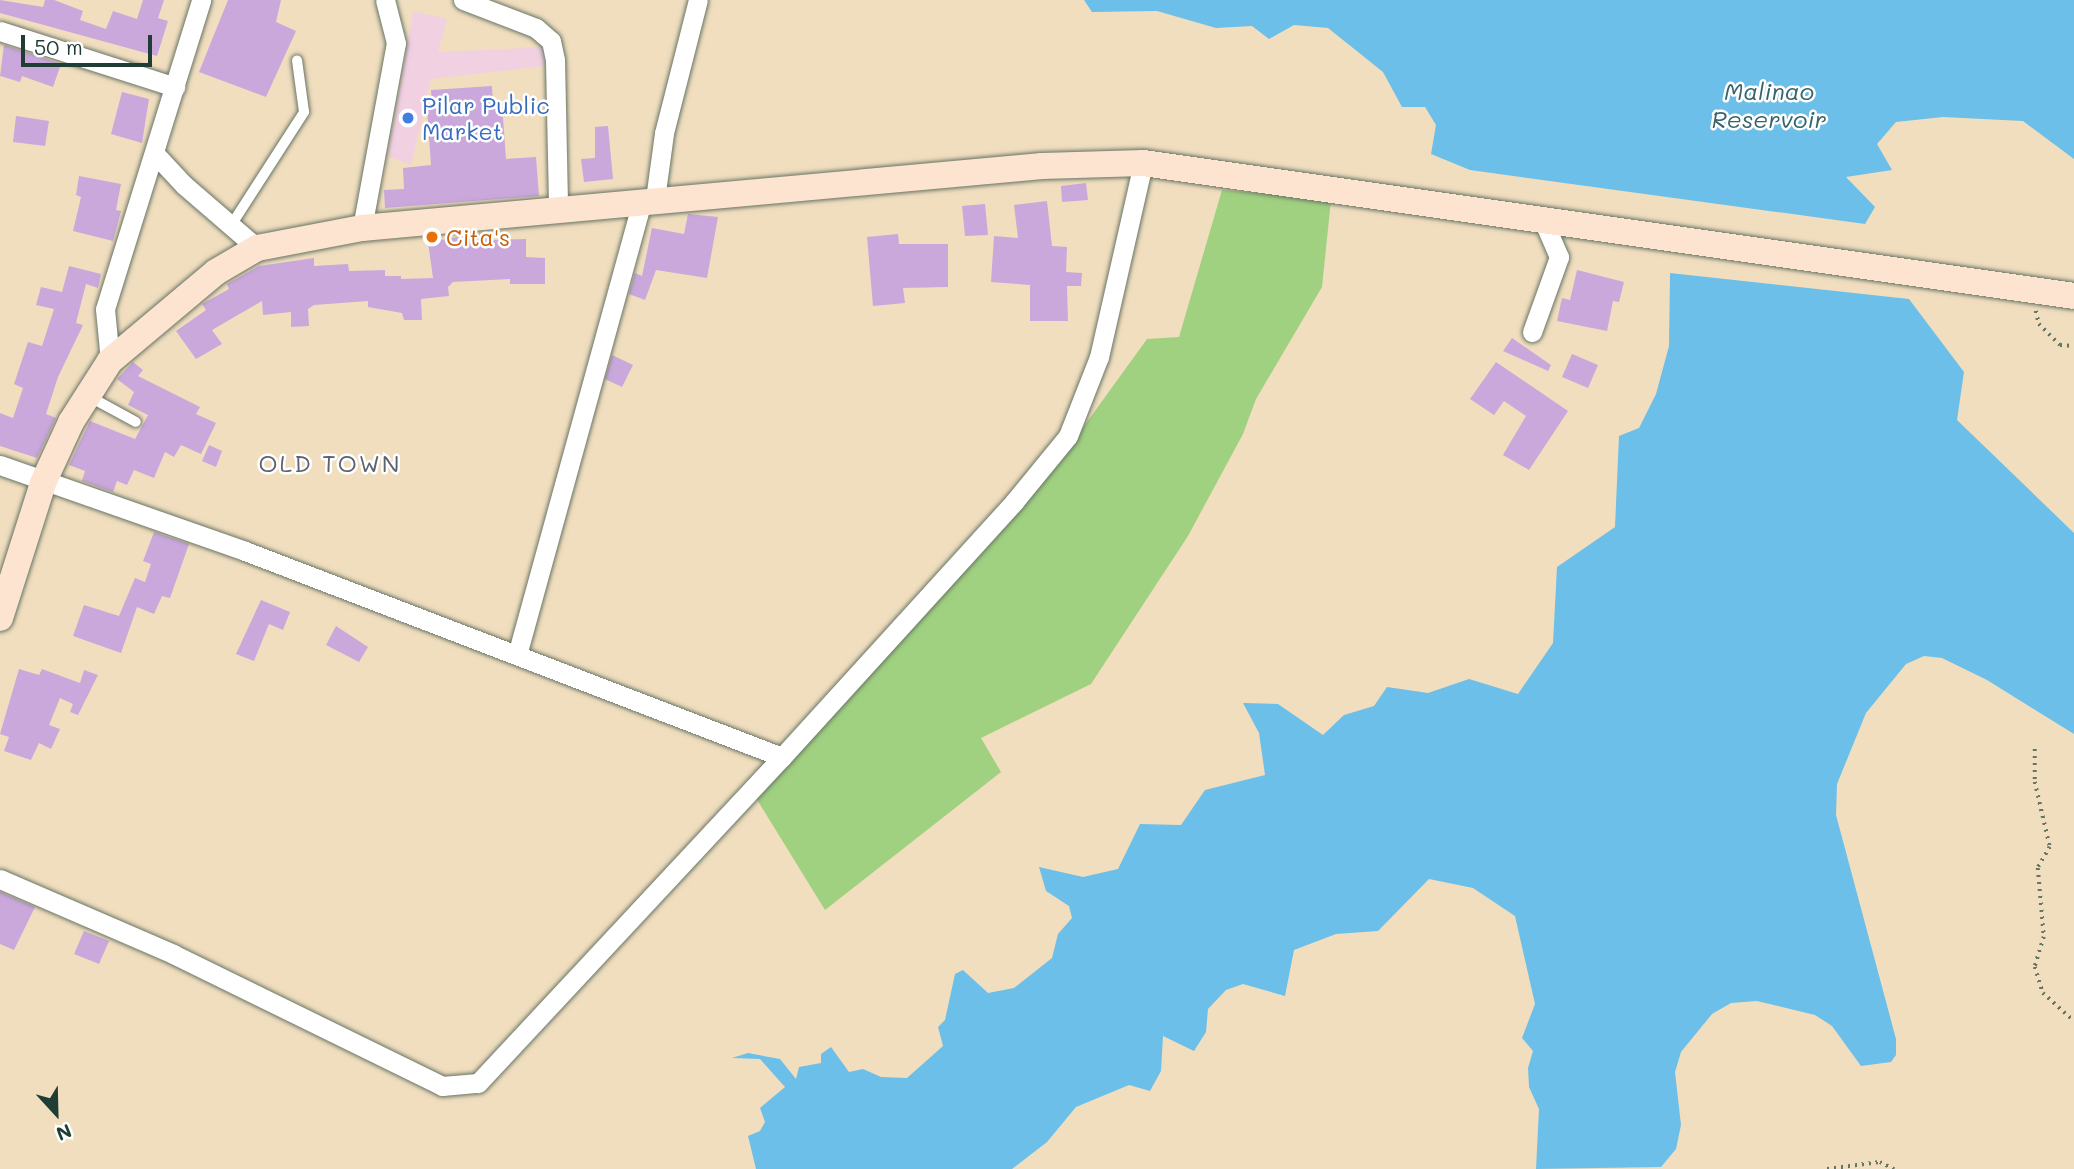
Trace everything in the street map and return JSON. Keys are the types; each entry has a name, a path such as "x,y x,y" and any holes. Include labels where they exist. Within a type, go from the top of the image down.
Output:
{"main road":[{"path":"0,618 43,483 86,395 110,361 216,272 257,248 362,228 649,199 1042,166 1143,163 2031,292 2074,296"}],"street":[{"path":"110,361 105,309 156,155 201,0"},
{"path":"362,228 396,43 385,0"},
{"path":"463,0 536,27 551,41 555,60 558,208"},
{"path":"517,655 649,199 698,0"},
{"path":"0,31 175,87"},
{"path":"156,155 230,228 257,248"},
{"path":"0,879 173,954 442,1086 461,1087 478,1083 782,757 1014,502 1068,436 1099,357 1143,163"},
{"path":"1532,332 1559,257 1543,220"},
{"path":"0,465 43,483 246,551 782,757"}],"lane":[{"path":"230,228 304,112 298,60"},
{"path":"86,395 136,422"}],"path":[{"path":"2031,292 2039,324 2060,345 2074,346"},
{"path":"2035,749 2035,782 2050,847 2038,868 2044,937 2035,967 2043,993 2074,1021"},
{"path":"1827,1169 1880,1162 1894,1169"}],"shaded area":[{"name":"Pilar Public Market","path":"413,11 447,19 438,52 547,47 544,66 431,79 411,165 388,156"}],"green space":[{"path":"1222,190 1331,200 1322,287 1256,399 1243,434 1188,536 1091,684 981,738 1001,772 825,910 753,793 1066,451 1147,339 1179,337"}],"water":[{"name":"Malinao Reservoir","path":"1084,0 2074,0 2074,159 2023,121 1943,117 1896,122 1877,144 1892,170 1846,177 1875,207 1865,224 1470,170 1431,154 1436,125 1425,107 1402,107 1383,72 1328,28 1294,25 1269,39 1252,26 1216,28 1157,11 1092,12"},
{"path":"1670,273 1909,299 1964,372 1957,420 2074,533 2074,734 1987,680 1942,658 1924,656 1906,664 1866,713 1837,784 1836,815 1896,1039 1896,1055 1891,1062 1861,1066 1832,1026 1815,1015 1757,1001 1731,1003 1712,1014 1681,1052 1675,1072 1681,1125 1676,1149 1661,1167 1536,1169 1539,1109 1529,1087 1528,1068 1533,1051 1522,1038 1535,1004 1515,916 1473,888 1429,879 1378,931 1336,934 1294,950 1285,996 1243,984 1226,990 1208,1009 1206,1032 1194,1051 1163,1036 1161,1071 1150,1091 1129,1085 1076,1107 1047,1142 1012,1169 756,1169 748,1136 760,1131 765,1122 760,1108 785,1087 760,1059 732,1058 748,1053 780,1059 796,1079 799,1067 821,1063 821,1054 831,1047 849,1072 863,1069 881,1077 907,1078 943,1046 938,1027 945,1020 955,974 963,970 988,993 1014,988 1052,958 1058,934 1072,918 1069,906 1046,891 1039,867 1083,877 1118,869 1140,824 1181,825 1205,790 1265,775 1259,733 1243,703 1278,704 1323,735 1344,715 1374,706 1387,687 1428,693 1469,679 1518,694 1553,643 1557,567 1615,527 1619,436 1639,428 1656,394 1669,346"}],"building":[{"path":"0,0 43,7 45,0 54,0 83,11 80,20 106,29 113,11 137,19 143,0 164,0 158,18 168,21 157,56 0,13"},
{"path":"228,0 281,0 276,22 296,31 266,97 199,72"},
{"path":"4,45 61,64 53,87 22,76 20,82 0,76"},
{"path":"492,86 493,105 502,104 506,159 536,157 539,196 385,208 384,190 404,189 403,168 431,165 427,110 432,110 431,90"},
{"path":"122,92 149,99 142,143 111,134"},
{"path":"16,116 49,121 45,146 13,142"},
{"path":"608,126 613,179 584,182 581,159 595,158 595,127"},
{"path":"79,176 121,184 116,210 121,211 113,241 73,231 81,197 76,195"},
{"path":"1086,183 1088,200 1062,202 1061,186"},
{"path":"1047,201 1052,246 1067,247 1066,272 1082,273 1081,286 1067,286 1068,321 1030,321 1030,285 991,282 994,236 1018,238 1014,205"},
{"path":"985,204 988,235 965,236 962,206"},
{"path":"688,214 718,217 707,278 656,270 645,300 629,294 635,273 642,276 652,228 684,234"},
{"path":"488,232 494,240 526,239 526,257 545,258 545,284 510,284 510,279 453,282 448,287 449,296 421,299 422,320 404,320 402,313 368,307 368,301 314,305 308,309 309,326 291,327 291,312 263,315 262,301 212,330 222,344 196,359 176,331 206,310 202,304 229,289 227,284 259,266 314,258 314,266 348,264 349,271 385,270 385,276 401,276 401,279 433,278 428,242"},
{"path":"898,234 899,244 948,244 948,287 903,288 905,303 873,306 867,237"},
{"path":"69,266 101,274 98,288 86,284 76,323 83,325 58,377 46,414 56,418 37,458 0,446 0,413 13,418 23,388 14,384 28,342 42,346 54,309 36,305 41,287 62,292"},
{"path":"1577,270 1624,282 1619,302 1613,301 1607,331 1557,321 1562,298 1570,300"},
{"path":"1512,338 1551,365 1548,371 1503,351"},
{"path":"1572,354 1598,365 1588,388 1562,377"},
{"path":"612,355 633,365 622,387 605,379"},
{"path":"133,362 143,370 138,376 200,407 196,414 216,423 201,454 181,445 174,457 165,452 154,478 134,470 127,485 117,481 113,492 82,481 85,471 69,465 90,421 135,439 148,415 128,405 134,392 117,379"},
{"path":"1496,362 1568,411 1529,470 1503,455 1526,416 1504,401 1494,415 1470,399"},
{"path":"209,445 222,451 216,467 202,461"},
{"path":"154,532 189,544 170,598 162,596 154,614 137,607 121,653 73,636 84,605 119,616 135,578 145,582 151,564 143,561"},
{"path":"261,600 290,612 283,630 269,624 254,661 236,654"},
{"path":"336,626 368,647 359,662 326,645"},
{"path":"19,669 39,675 42,669 80,683 84,670 98,675 78,715 70,712 73,704 60,698 49,725 60,729 51,749 39,743 31,760 4,751 9,737 0,734"},
{"path":"0,892 35,907 14,950 0,944"},
{"path":"84,931 109,941 99,964 74,954"}],"place":[{"name":"Pilar Public Market","path":"408,118"},
{"name":"Cita's","path":"432,237"}],"district":[{"name":"OLD TOWN","path":"330,463"}]}
